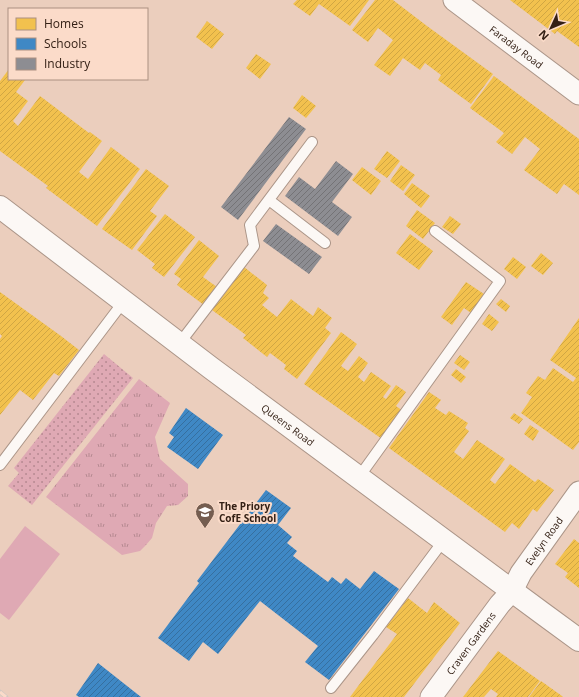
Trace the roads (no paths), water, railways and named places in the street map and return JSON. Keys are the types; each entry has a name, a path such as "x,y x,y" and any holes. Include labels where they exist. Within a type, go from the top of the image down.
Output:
{"street":[{"name":"Faraday Road","path":"454,0 579,94"},
{"name":"Queens Road","path":"0,207 211,368 579,640"},
{"name":"Evelyn Road","path":"512,591 521,573 579,492"},
{"name":"Craven Gardens","path":"432,697 500,604 512,591"}],"lane":[{"path":"180,344 254,246 250,225 312,142"},
{"path":"269,200 325,243"},
{"path":"358,477 500,281 435,231"},
{"path":"0,465 124,301"},
{"path":"331,688 373,635 444,540"}],"railway":[{"path":"0,692 6,697"}],"place":[{"name":"The Priory CofE School","path":"205,529"}]}
